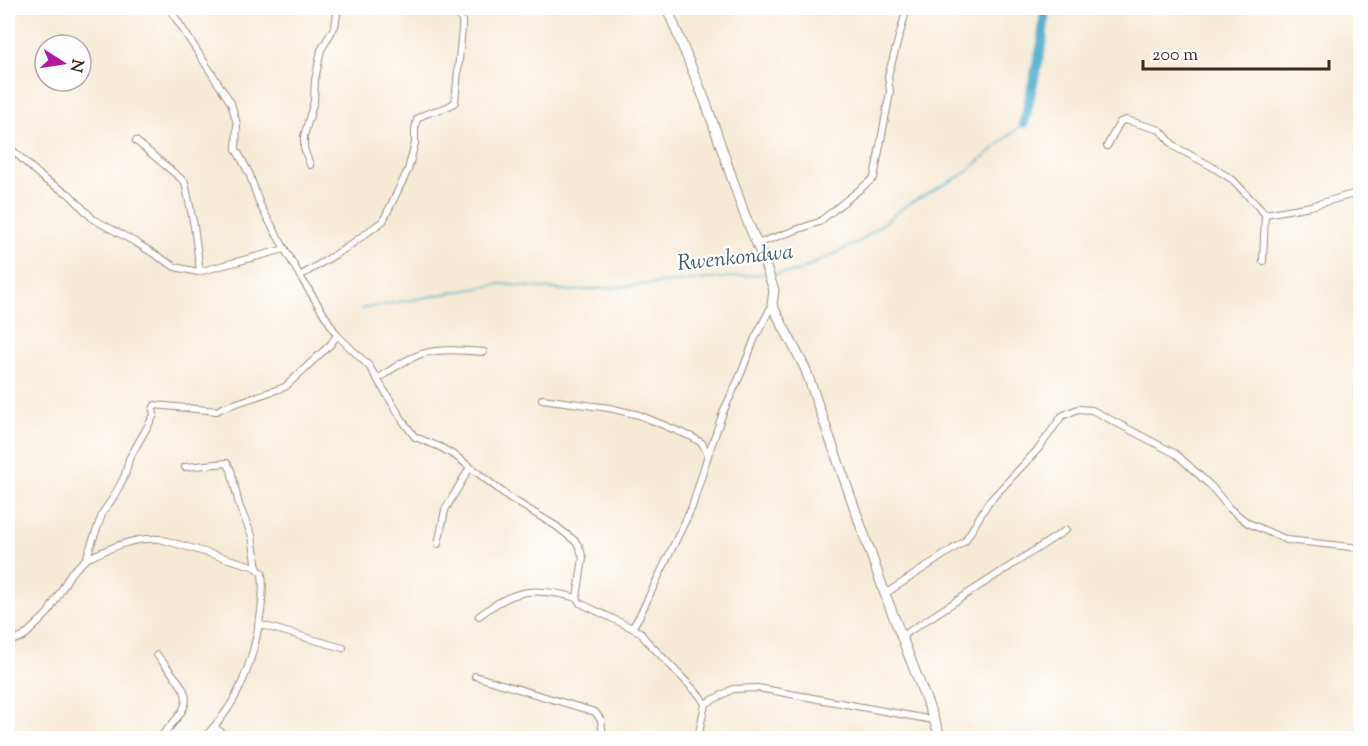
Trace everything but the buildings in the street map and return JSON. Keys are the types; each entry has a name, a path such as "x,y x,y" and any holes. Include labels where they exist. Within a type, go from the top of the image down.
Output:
{"street":[{"path":"169,8 231,103 237,124 236,149 249,173 261,205 300,276 338,335 369,366 415,437 448,451 510,498 556,526 579,546 583,558 577,598"},
{"path":"310,165 304,148 304,136 314,101 315,80 321,50 335,26 339,8"},
{"path":"300,276 341,252 383,221 408,170 415,143 414,129 417,119 425,114 450,107 456,102 462,28 462,21 456,8"},
{"path":"632,628 692,507 708,455 755,338 772,305 774,290 706,103 667,8"},
{"path":"756,244 819,222 874,178 890,92 888,76 907,8"},
{"path":"1107,146 1123,120 1157,128 1175,147 1233,180 1265,214 1263,261"},
{"path":"136,141 185,182 200,271"},
{"path":"8,146 45,180 69,194 97,221 135,242 169,265 187,271 200,271 285,249"},
{"path":"1265,214 1311,206 1360,192"},
{"path":"772,305 806,368 885,594 941,738"},
{"path":"86,559 103,512 113,498 125,474 129,459 154,415 155,405 217,411 275,392 285,387 338,335"},
{"path":"378,379 417,354 450,350 484,352"},
{"path":"542,399 609,408 639,415 692,437 702,443 708,455"},
{"path":"885,594 965,541 988,503 1039,448 1062,416 1078,409 1092,410 1176,454 1211,486 1229,508 1248,523 1287,540 1360,548"},
{"path":"185,467 227,463 239,505 252,536 257,568"},
{"path":"438,544 445,510 470,467"},
{"path":"902,636 1066,530"},
{"path":"8,642 23,637 48,613 71,573 86,559 130,542 152,538 167,540 257,568 262,573 258,624 240,688 214,727 203,738"},
{"path":"479,616 504,599 529,592 548,590 577,598 583,606 640,632 697,692 705,704 698,738"},
{"path":"258,624 343,648"},
{"path":"157,655 183,687 186,698 181,716 159,738"},
{"path":"475,676 595,712 601,720 603,738"},
{"path":"705,704 733,689 758,688 933,720"},
{"path":"214,727 230,738"}],"waterway":[{"name":"Rwenkondwa","path":"1024,123 1042,43 1045,8"},
{"name":"Rwenkondwa","path":"773,274 797,272 859,242 908,204 964,174 1024,123"},
{"name":"Rwenkondwa","path":"361,309 500,284 572,291 765,274"}]}
